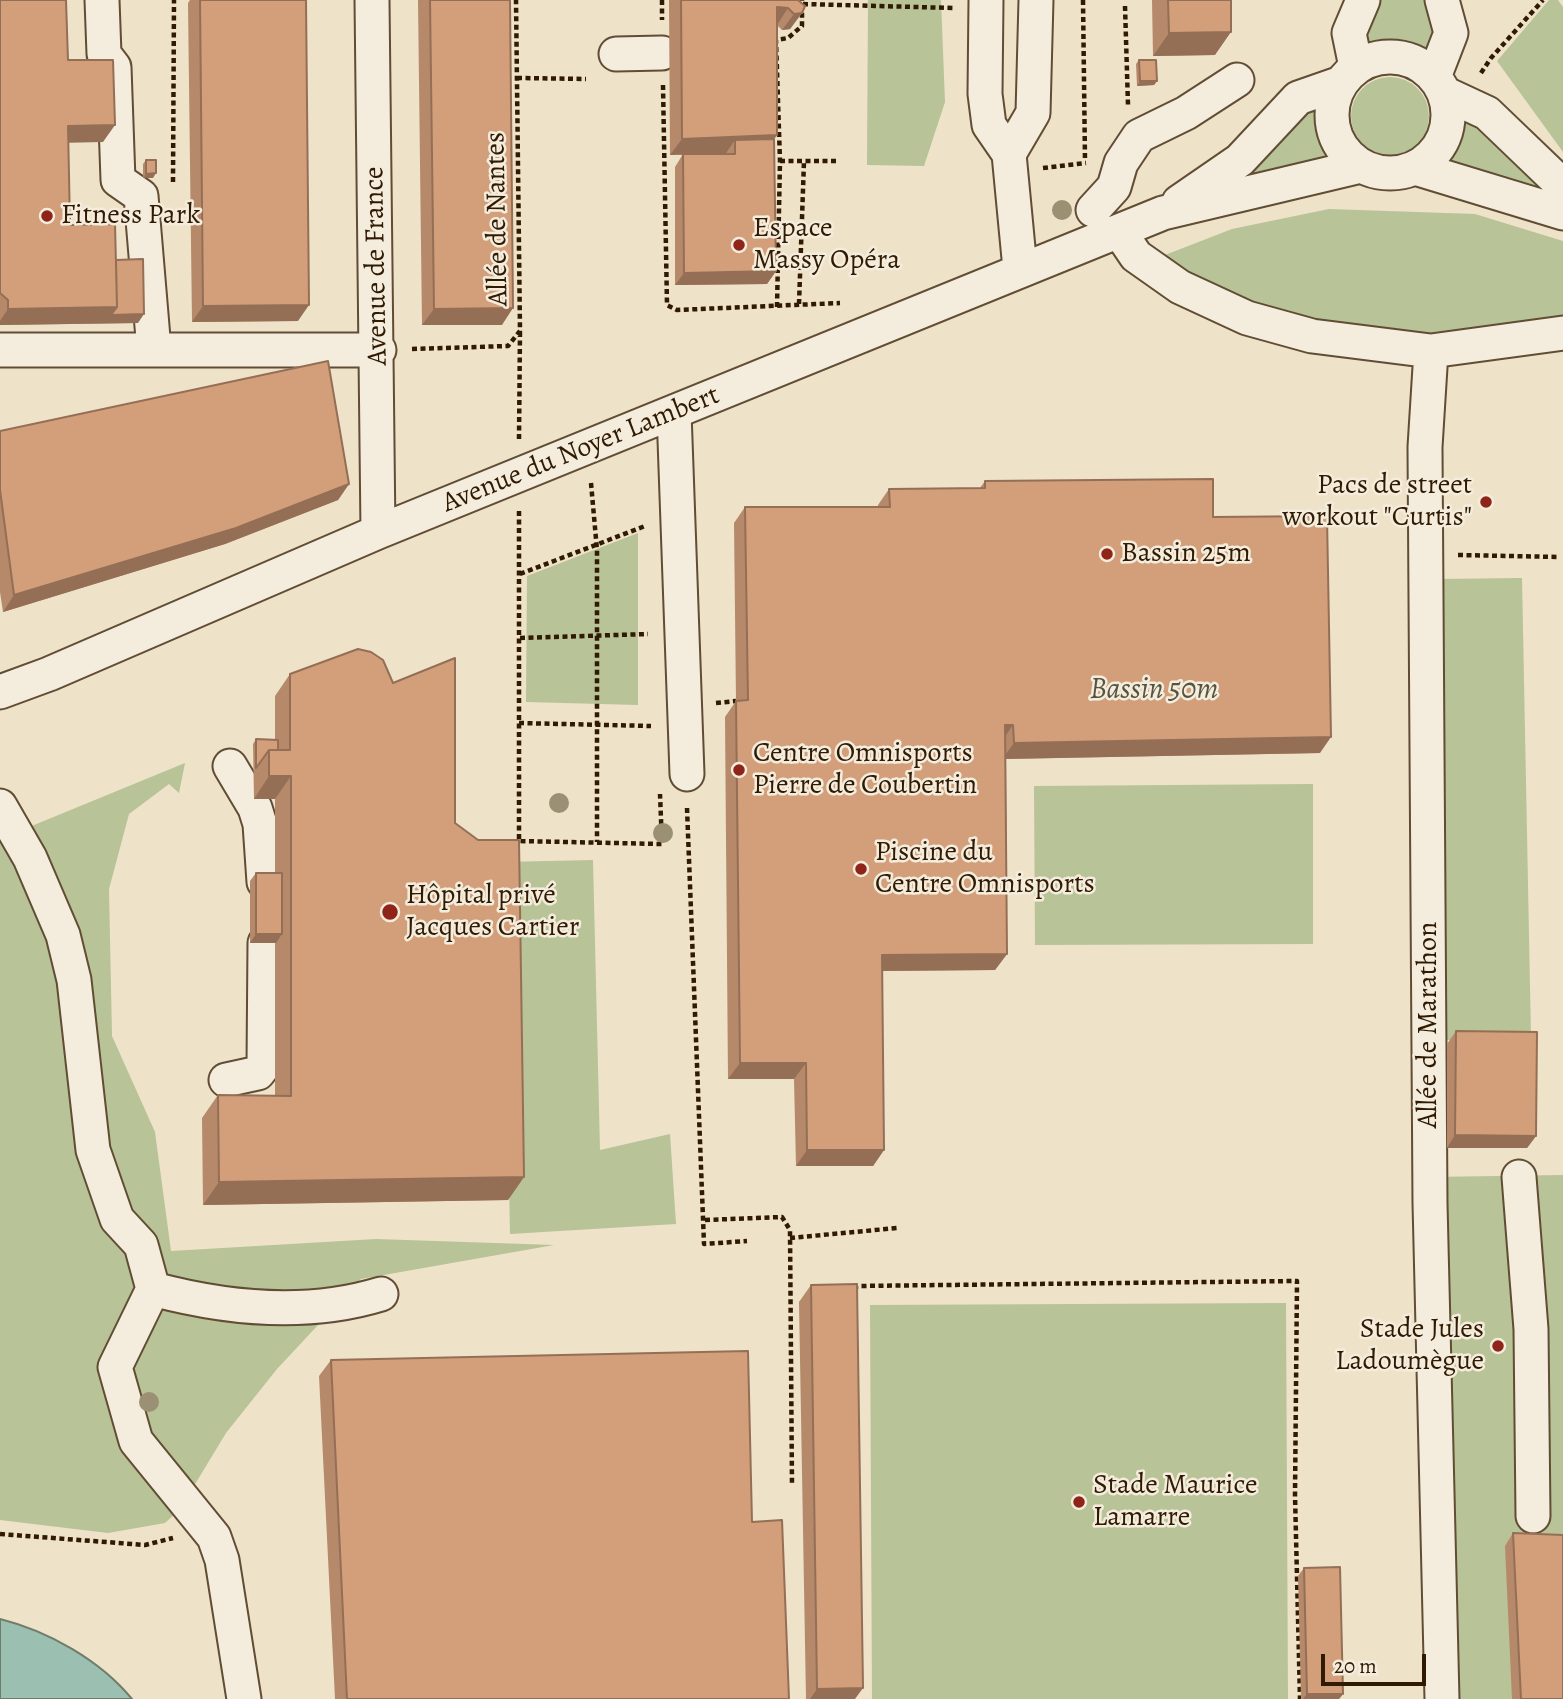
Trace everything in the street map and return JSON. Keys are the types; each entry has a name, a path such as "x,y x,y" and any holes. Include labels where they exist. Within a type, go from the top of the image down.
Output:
{"street":[{"path":"102,0 104,54 114,67 118,180 141,196 154,350"},
{"name":"Avenue de France","path":"372,0 379,349 379,532"},
{"path":"1010,163 1033,113 1035,0"},
{"path":"1363,0 1349,33 1349,75 1333,101 1334,129 1346,154 1361,166 1388,173 1415,168 1430,158 1441,144 1448,110 1451,33 1442,0"},
{"path":"986,4 985,94 989,125 1010,163 1020,269"},
{"path":"616,54 662,53"},
{"path":"1349,75 1389,56 1413,62 1448,90 1487,113 1563,186"},
{"name":"Avenue du Noyer Lambert","path":"1163,213 1240,160 1298,98 1349,75"},
{"path":"1093,210 1114,187 1126,156 1139,136 1186,113 1237,80"},
{"name":"Avenue du Noyer Lambert","path":"0,692 49,674 379,532 1163,213 1361,166"},
{"path":"1415,168 1563,213"},
{"path":"1119,231 1136,256 1180,287 1247,318 1312,336 1431,351 1563,332"},
{"path":"0,350 379,349"},
{"name":"Allée de Marathon","path":"1431,351 1424,447 1430,1203 1442,1699"},
{"path":"674,412 687,775"},
{"path":"230,766 255,807 260,824 264,882"},
{"path":"0,806 30,859 63,935 74,980 93,1150 117,1219 141,1245 153,1289 115,1367 136,1441 169,1478 214,1538 222,1560 244,1699"},
{"path":"226,1080 258,1073 264,1065 265,943"},
{"path":"1519,1177 1531,1329 1533,1516"},
{"path":"153,1289 195,1300 254,1309 345,1305 381,1294"}],"path":[{"path":"173,190 174,0"},
{"name":"Allée de Nantes","path":"379,349 508,346 520,331 516,0"},
{"path":"662,0 667,305 677,310 840,303"},
{"path":"1083,0 1085,163 1093,210"},
{"path":"1448,90 1490,58 1543,0"},
{"path":"777,307 780,161 776,40 788,38 802,26 802,2 986,4"},
{"path":"1010,163 1085,163 1126,156 1125,6"},
{"path":"517,78 586,79"},
{"path":"780,161 836,161"},
{"path":"799,304 804,161"},
{"path":"587,447 596,545 597,842"},
{"path":"520,574 649,525"},
{"path":"1425,555 1560,557"},
{"path":"520,582 519,841 662,844 659,776 687,775 687,870 704,1244 747,1241"},
{"path":"520,638 683,633"},
{"path":"519,723 685,726"},
{"path":"704,1220 782,1217 790,1230 792,1486"},
{"path":"790,1238 897,1228"},
{"path":"856,1299 856,1286 1297,1281 1296,1495 1300,1699"},
{"path":"0,1534 145,1545 181,1536 201,1524"}],"shaded area":[{"path":"868,0 941,0 945,102 924,166 867,165"},
{"path":"1374,0 1432,0 1437,15 1429,56 1401,45 1369,46 1361,28"},
{"path":"1549,0 1558,0 1563,7 1563,152 1497,61"},
{"path":"1390,77 1405,80 1418,88 1426,101 1429,116 1426,131 1418,144 1405,152 1390,155 1375,152 1362,144 1354,131 1351,116 1354,101 1362,88 1375,80"},
{"path":"1316,109 1327,158 1236,179 1302,112"},
{"path":"1463,113 1560,196 1454,164 1450,157"},
{"path":"1329,209 1475,214 1563,241 1563,320 1412,337 1327,325 1234,296 1199,279 1165,255 1232,229"},
{"path":"638,533 638,705 526,702 527,576"},
{"path":"1522,578 1531,1038 1447,1040 1438,579"},
{"path":"185,763 179,793 169,784 129,814 109,889 112,1036 155,1132 171,1251 376,1239 554,1245 361,1279 277,1369 226,1433 180,1509 165,1523 108,1533 0,1520 0,839"},
{"path":"1313,784 1313,944 1035,945 1034,786"},
{"path":"593,860 600,1150 670,1134 676,1224 510,1234 503,862"},
{"name":"Stade Jules Ladoumègue","path":"1563,1175 1563,1699 1442,1699 1430,1177"},
{"name":"Stade Maurice Lamarre","path":"1286,1303 1288,1699 872,1699 870,1305"},
{"path":"0,1619 36,1631 72,1649 105,1672 132,1699 0,1699"}],"building":[{"path":"0,0 66,0 68,60 113,60 115,125 68,126 70,225 115,224 117,307 8,309 8,300 0,293"},
{"path":"200,0 306,0 309,305 203,306"},
{"path":"430,0 510,0 513,308 434,309"},
{"path":"681,0 798,0 805,6 802,13 794,14 788,8 777,7 777,135 682,139"},
{"path":"1168,0 1231,0 1231,32 1169,33"},
{"path":"1139,60 1156,60 1157,81 1140,81"},
{"path":"774,139 776,271 684,273 683,154 735,154 735,140"},
{"path":"146,160 156,160 156,173 146,174"},
{"path":"143,259 144,314 111,315 117,307 116,260"},
{"path":"328,361 349,484 236,528 14,595 0,490 0,431"},
{"name":"Piscine du Centre Omnisports","path":"1213,479 1213,517 1327,516 1331,737 1014,743 1013,725 1005,725 1007,954 882,955 884,1150 807,1150 806,1063 740,1063 736,701 748,700 745,507 890,507 889,489 985,488 985,481"},
{"name":"Hôpital privé Jacques Cartier","path":"358,649 371,652 383,660 393,683 455,658 455,823 478,840 519,840 524,1177 219,1182 218,1095 291,1096 291,776 269,776 269,750 290,750 290,674"},
{"path":"256,739 278,740 278,750 269,750 256,768"},
{"path":"256,873 282,873 282,934 256,934"},
{"path":"1456,1031 1537,1032 1536,1136 1455,1135"},
{"path":"857,1284 863,1688 817,1689 811,1285"},
{"path":"748,1351 752,1522 782,1520 789,1699 347,1699 331,1360"},
{"path":"1513,1533 1563,1535 1563,1699 1521,1699"},
{"path":"1340,1567 1343,1694 1307,1694 1304,1568"}],"place":[{"name":"Fitness Park","path":"47,216"},
{"name":"Espace Massy Opéra","path":"739,245"},
{"name":"Pacs de street workout \"Curtis\"","path":"1486,502"},
{"name":"Bassin 25m","path":"1107,554"},
{"name":"Centre Omnisports Pierre de Coubertin","path":"739,770"},
{"name":"Piscine du Centre Omnisports","path":"861,869"},
{"name":"Hôpital privé Jacques Cartier","path":"390,912"},
{"name":"Stade Jules Ladoumègue","path":"1498,1346"},
{"name":"Stade Maurice Lamarre","path":"1079,1502"}],"water label":[{"name":"Bassin 50m","path":"1154,691"}]}
